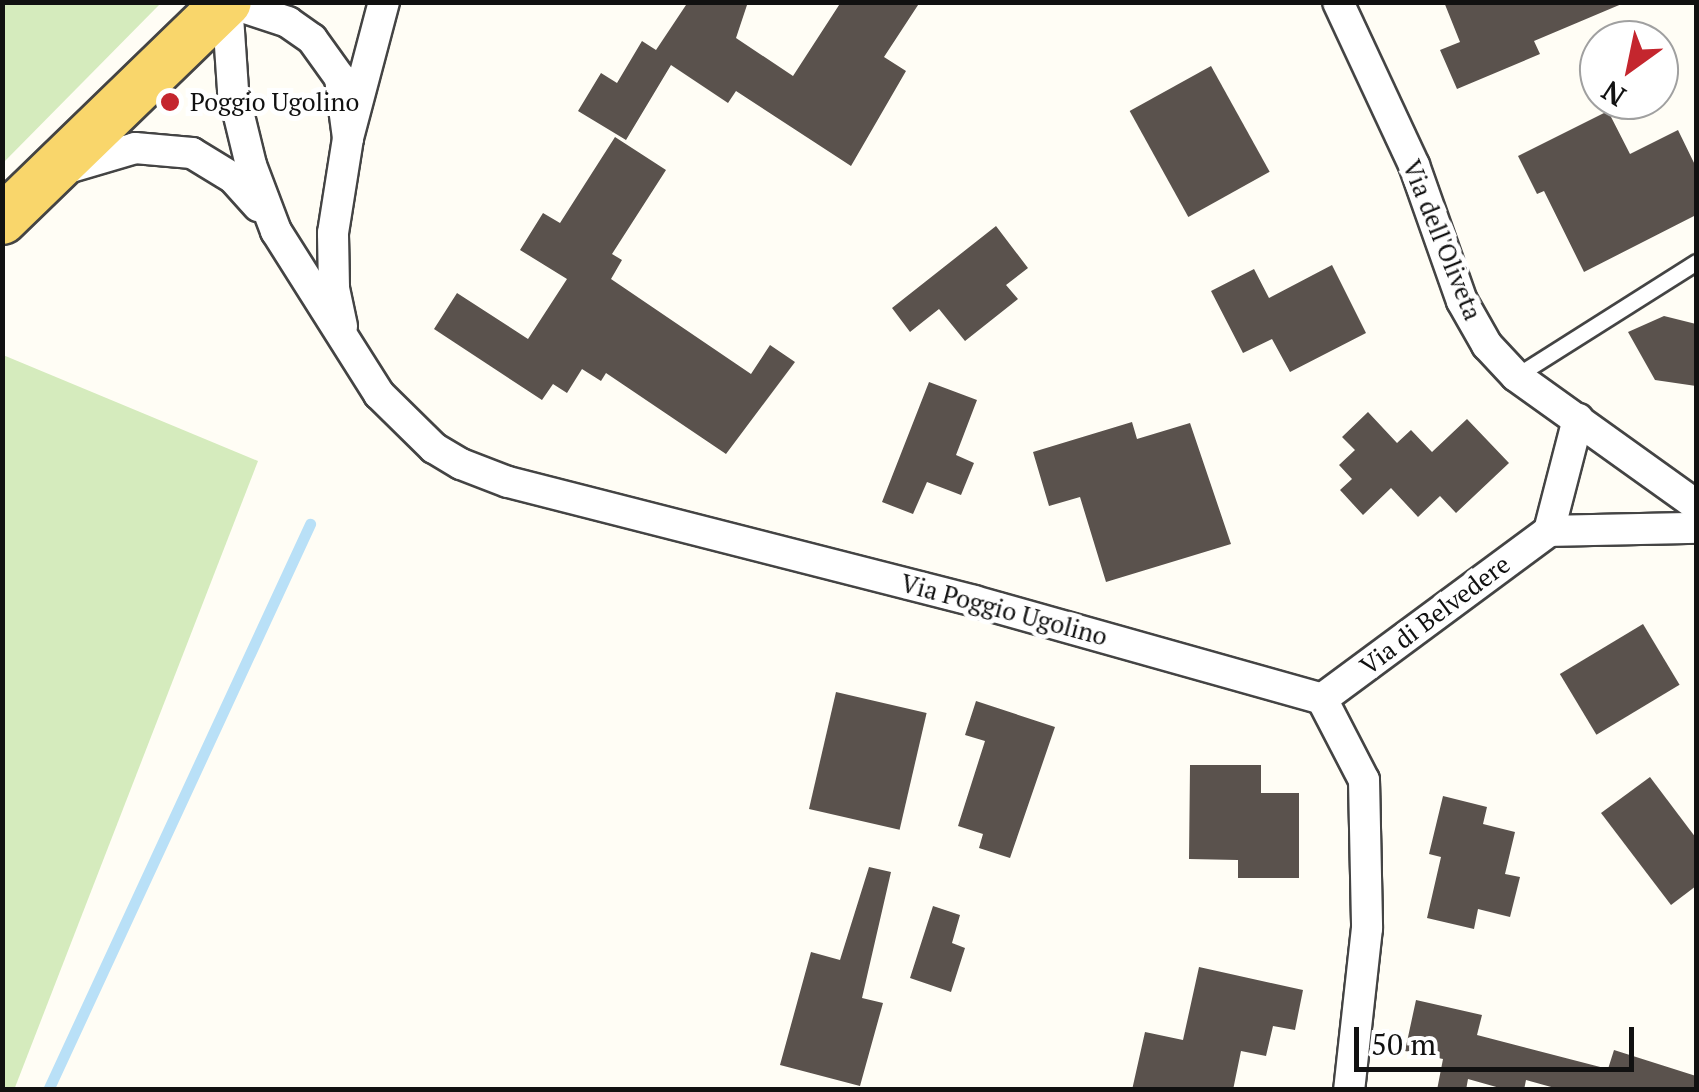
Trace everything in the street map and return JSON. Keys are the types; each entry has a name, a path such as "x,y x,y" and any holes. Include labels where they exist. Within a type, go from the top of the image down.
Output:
{"main road":[{"path":"2,220 228,2"}],"street":[{"name":"Via Poggio Ugolino","path":"276,231 251,166 233,91 228,2 288,22 312,39 340,78 348,138"},
{"name":"Via Poggio Ugolino","path":"346,344 334,287 333,233 348,138 384,2"},
{"name":"Via dell'Oliveta","path":"1338,2 1414,165 1462,301 1487,346 1516,376 1696,505"},
{"name":"Via Poggio Ugolino","path":"47,176 105,154 135,148 192,152 233,178 276,231 346,344 404,422 434,448 484,475 974,601 1322,699"},
{"path":"1578,420 1549,531 1696,528"},
{"name":"Via di Belvedere","path":"1322,699 1549,531"},
{"path":"1322,699 1364,780 1367,928 1349,1090"}],"lane":[{"path":"1516,376 1696,262"}],"green space":[{"path":"2,3 161,3 3,163"},
{"path":"3,355 258,461 14,1090 2,1089"}],"building":[{"path":"688,2 748,2 736,38 793,76 841,2 920,2 884,57 906,71 851,166 736,91 728,103 671,65 626,140 578,111 601,73 617,83 642,41 656,50"},
{"path":"1444,2 1624,2 1534,41 1540,54 1457,89 1440,50 1460,42"},
{"path":"1211,66 1270,172 1188,217 1130,111"},
{"path":"1590,120 1613,120 1630,154 1678,130 1696,167 1696,215 1584,272 1544,191 1537,194 1518,156"},
{"path":"615,137 666,170 612,254 622,260 611,279 751,374 770,345 795,362 726,454 606,373 601,381 582,369 567,393 553,384 542,400 434,329 457,293 528,339 567,279 520,250 543,213 560,223"},
{"path":"996,226 1028,268 1006,285 1018,299 965,341 939,309 910,332 892,308"},
{"path":"1332,265 1366,333 1290,372 1272,339 1243,353 1211,291 1254,269 1269,298"},
{"path":"1664,316 1696,324 1696,386 1655,380 1628,332"},
{"path":"929,382 977,400 956,455 974,463 961,495 927,482 913,514 882,502"},
{"path":"1368,412 1397,443 1411,430 1432,452 1467,419 1509,463 1456,513 1440,496 1418,517 1391,488 1363,515 1340,490 1352,479 1339,465 1355,450 1342,437"},
{"path":"1132,422 1137,439 1190,423 1231,544 1106,582 1080,497 1049,506 1033,452"},
{"path":"1643,624 1680,685 1596,735 1560,674"},
{"path":"836,692 927,713 900,830 809,809"},
{"path":"976,701 1055,727 1010,858 979,848 983,834 958,826 985,741 965,735"},
{"path":"1190,765 1261,765 1261,793 1299,793 1299,878 1238,878 1238,860 1189,859"},
{"path":"1650,777 1696,838 1696,886 1671,905 1601,813"},
{"path":"1443,796 1487,807 1483,824 1515,832 1505,874 1520,877 1510,917 1478,909 1474,929 1427,918 1441,857 1429,854"},
{"path":"869,867 891,872 862,998 883,1003 860,1086 780,1065 811,952 840,960"},
{"path":"933,906 960,915 952,943 965,948 951,992 910,978"},
{"path":"1199,967 1303,990 1295,1030 1273,1026 1266,1056 1241,1051 1233,1090 1132,1090 1145,1032 1183,1040"},
{"path":"1416,1000 1482,1015 1477,1035 1608,1069 1614,1050 1696,1076 1696,1090 1562,1090 1526,1080 1524,1090 1507,1090 1468,1079 1466,1090 1437,1090 1443,1059 1405,1051"}],"waterway":[{"path":"48,1090 310,524"}],"place":[{"name":"Poggio Ugolino","path":"170,102"}]}
